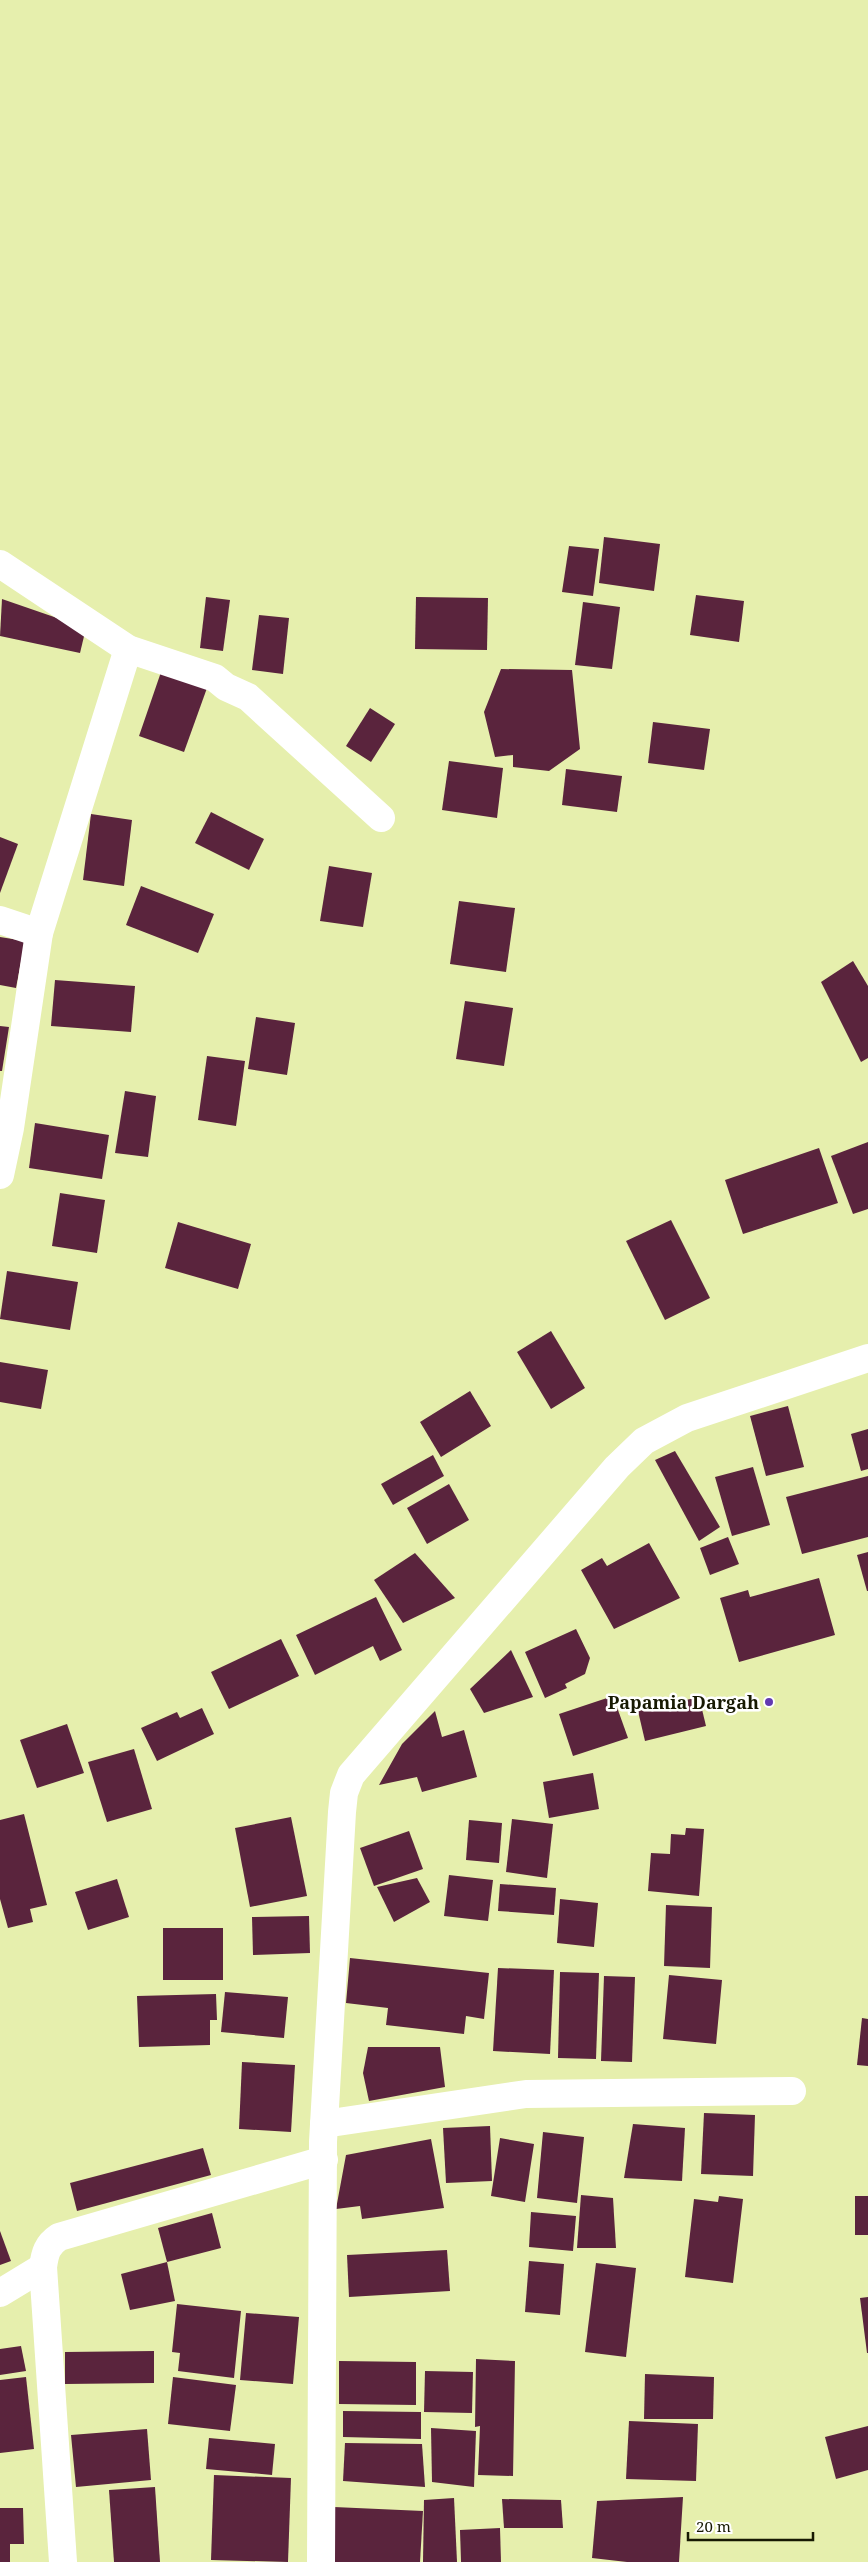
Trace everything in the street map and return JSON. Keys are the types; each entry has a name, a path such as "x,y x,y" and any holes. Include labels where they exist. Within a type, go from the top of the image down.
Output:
{"street":[{"path":"0,564 128,649 215,678 226,687 248,698 381,818"},
{"path":"0,1174 10,1128 39,933 128,649"},
{"path":"0,920 39,933"},
{"path":"321,2562 324,2124 342,1812 344,1793 350,1775 616,1467 644,1441 687,1418 868,1358"},
{"path":"324,2124 526,2094 792,2090"},
{"path":"62,2562 44,2267 44,2255 49,2244 59,2237 324,2160"},
{"path":"0,2293 44,2267"}],"building":[{"path":"604,537 660,544 654,591 599,583"},
{"path":"569,546 599,549 593,596 562,592"},
{"path":"696,595 744,601 739,642 690,635"},
{"path":"206,597 230,600 223,651 200,648"},
{"path":"416,597 488,598 487,650 415,649"},
{"path":"2,599 86,628 80,653 0,636"},
{"path":"583,602 620,607 612,669 575,665"},
{"path":"259,615 289,618 283,674 252,670"},
{"path":"501,669 572,670 580,749 549,771 513,767 513,755 495,757 484,712"},
{"path":"161,672 207,688 184,752 139,736"},
{"path":"370,708 395,724 371,762 346,746"},
{"path":"653,722 710,729 704,770 648,763"},
{"path":"449,761 503,768 497,818 442,810"},
{"path":"566,769 622,776 617,812 562,805"},
{"path":"211,812 264,839 249,870 195,843"},
{"path":"91,814 132,820 124,886 83,880"},
{"path":"0,837 18,844 0,893"},
{"path":"329,866 372,873 363,927 320,921"},
{"path":"141,886 214,914 198,953 126,925"},
{"path":"459,901 515,908 506,972 450,964"},
{"path":"0,937 25,941 16,988 0,985"},
{"path":"853,961 868,986 868,1058 861,1062 821,982"},
{"path":"55,980 135,986 131,1032 51,1026"},
{"path":"465,1001 513,1008 504,1066 456,1059"},
{"path":"256,1017 295,1023 287,1075 248,1069"},
{"path":"0,1026 9,1027 2,1071 0,1071"},
{"path":"207,1056 245,1061 236,1126 198,1120"},
{"path":"125,1091 156,1096 148,1157 115,1153"},
{"path":"35,1123 109,1135 102,1179 29,1168"},
{"path":"868,1142 868,1209 853,1214 831,1156"},
{"path":"819,1148 838,1203 743,1234 725,1180"},
{"path":"60,1193 105,1200 97,1253 52,1246"},
{"path":"671,1220 710,1298 665,1320 626,1241"},
{"path":"178,1222 251,1244 238,1289 165,1268"},
{"path":"7,1271 78,1282 70,1330 0,1319"},
{"path":"551,1331 585,1388 551,1409 517,1352"},
{"path":"0,1362 48,1370 41,1409 0,1402"},
{"path":"470,1391 491,1426 441,1457 420,1422"},
{"path":"788,1406 804,1467 766,1476 750,1416"},
{"path":"868,1429 868,1469 861,1471 851,1434"},
{"path":"675,1451 720,1527 699,1541 655,1460"},
{"path":"433,1455 444,1476 393,1505 381,1484"},
{"path":"753,1467 770,1525 732,1536 715,1477"},
{"path":"868,1476 868,1537 802,1554 786,1497"},
{"path":"449,1484 469,1520 427,1544 407,1508"},
{"path":"728,1537 739,1564 710,1575 700,1548"},
{"path":"649,1543 680,1598 614,1629 581,1570 602,1558 607,1566"},
{"path":"868,1552 868,1591 867,1591 857,1555"},
{"path":"415,1553 455,1598 403,1623 374,1580"},
{"path":"819,1578 835,1635 739,1662 720,1598 748,1590 750,1597"},
{"path":"376,1597 402,1650 380,1661 373,1646 315,1675 296,1635"},
{"path":"576,1629 590,1658 585,1674 565,1684 567,1688 545,1698 525,1652"},
{"path":"281,1639 299,1676 229,1709 211,1672"},
{"path":"511,1650 533,1697 484,1713 470,1689"},
{"path":"613,1696 628,1738 573,1756 559,1714"},
{"path":"699,1697 706,1726 645,1741 638,1711"},
{"path":"202,1708 214,1734 157,1761 141,1728 177,1712 180,1718"},
{"path":"435,1711 442,1737 464,1730 477,1777 422,1792 417,1777 379,1785 402,1744"},
{"path":"67,1724 84,1773 37,1788 20,1740"},
{"path":"134,1749 152,1809 107,1822 88,1762"},
{"path":"593,1773 599,1809 549,1818 543,1782"},
{"path":"24,1814 47,1905 30,1909 33,1922 8,1928 0,1899 0,1820"},
{"path":"291,1817 307,1896 250,1907 235,1828"},
{"path":"512,1819 553,1824 547,1878 506,1872"},
{"path":"469,1820 502,1823 499,1863 466,1860"},
{"path":"686,1828 704,1829 699,1896 648,1891 651,1853 670,1854 671,1834 685,1835"},
{"path":"409,1831 423,1869 374,1886 360,1848"},
{"path":"449,1875 493,1880 488,1921 444,1916"},
{"path":"417,1878 430,1902 394,1922 377,1887"},
{"path":"117,1879 129,1917 88,1930 75,1892"},
{"path":"500,1884 556,1888 554,1915 498,1911"},
{"path":"560,1899 598,1903 594,1947 557,1943"},
{"path":"666,1905 712,1907 710,1968 664,1966"},
{"path":"309,1916 310,1953 253,1955 252,1917"},
{"path":"163,1928 223,1928 223,1980 163,1980"},
{"path":"350,1958 489,1973 484,2019 466,2016 464,2034 386,2025 388,2008 346,2003"},
{"path":"498,1968 554,1970 550,2054 493,2051"},
{"path":"560,1972 599,1973 596,2059 558,2058"},
{"path":"669,1975 722,1980 716,2044 663,2039"},
{"path":"604,1976 635,1977 632,2062 601,2061"},
{"path":"225,1992 288,1997 284,2038 221,2032"},
{"path":"216,1994 217,2020 210,2020 210,2045 139,2047 137,1996"},
{"path":"862,2018 868,2019 868,2066 857,2065"},
{"path":"368,2047 440,2047 445,2087 369,2101 363,2073"},
{"path":"242,2062 295,2065 291,2132 239,2129"},
{"path":"704,2113 755,2115 753,2176 701,2174"},
{"path":"633,2124 685,2128 682,2181 624,2178"},
{"path":"490,2126 492,2181 446,2183 443,2128"},
{"path":"543,2132 584,2137 577,2203 537,2198"},
{"path":"500,2138 534,2144 525,2202 491,2196"},
{"path":"431,2139 444,2208 362,2219 360,2206 336,2209 346,2155"},
{"path":"203,2148 211,2175 77,2211 70,2183"},
{"path":"581,2195 613,2198 616,2248 577,2248"},
{"path":"719,2196 743,2199 733,2283 685,2277 694,2199 718,2202"},
{"path":"855,2196 868,2196 868,2235 855,2235"},
{"path":"531,2212 576,2216 573,2251 529,2247"},
{"path":"212,2213 221,2248 167,2262 158,2228"},
{"path":"0,2231 11,2261 0,2265"},
{"path":"447,2250 450,2291 349,2297 347,2255"},
{"path":"529,2261 564,2264 560,2315 525,2312"},
{"path":"167,2262 175,2301 130,2310 121,2274"},
{"path":"596,2263 636,2268 626,2357 585,2352"},
{"path":"868,2297 868,2353 867,2353 860,2298"},
{"path":"177,2304 241,2311 234,2378 178,2371 180,2353 172,2352"},
{"path":"246,2313 299,2317 293,2384 240,2380"},
{"path":"21,2346 26,2371 0,2375 0,2349"},
{"path":"154,2351 154,2383 65,2384 65,2352"},
{"path":"476,2359 515,2361 513,2476 478,2475 480,2426 475,2427"},
{"path":"339,2361 416,2362 416,2405 339,2404"},
{"path":"425,2371 473,2372 472,2413 424,2412"},
{"path":"645,2374 714,2377 713,2419 644,2419"},
{"path":"26,2377 34,2449 0,2453 0,2380"},
{"path":"173,2377 236,2385 230,2431 168,2424"},
{"path":"343,2411 421,2412 421,2439 343,2437"},
{"path":"629,2421 698,2424 696,2481 626,2479"},
{"path":"868,2426 868,2470 836,2479 825,2437"},
{"path":"431,2428 476,2431 474,2487 432,2482"},
{"path":"147,2429 151,2480 76,2487 71,2435"},
{"path":"209,2438 275,2444 272,2475 206,2469"},
{"path":"345,2443 422,2444 425,2487 343,2481"},
{"path":"214,2475 291,2478 288,2562 211,2560"},
{"path":"155,2487 160,2562 114,2562 109,2490"},
{"path":"683,2497 679,2562 627,2562 592,2558 597,2501"},
{"path":"454,2498 457,2562 423,2562 424,2500"},
{"path":"502,2499 561,2500 563,2528 504,2528"},
{"path":"334,2507 423,2511 420,2562 331,2562"},
{"path":"0,2508 23,2508 24,2544 10,2544 10,2562 0,2562"},
{"path":"500,2528 501,2562 461,2562 460,2530"}],"place":[{"name":"Papamia Dargah","path":"769,1702"}]}
